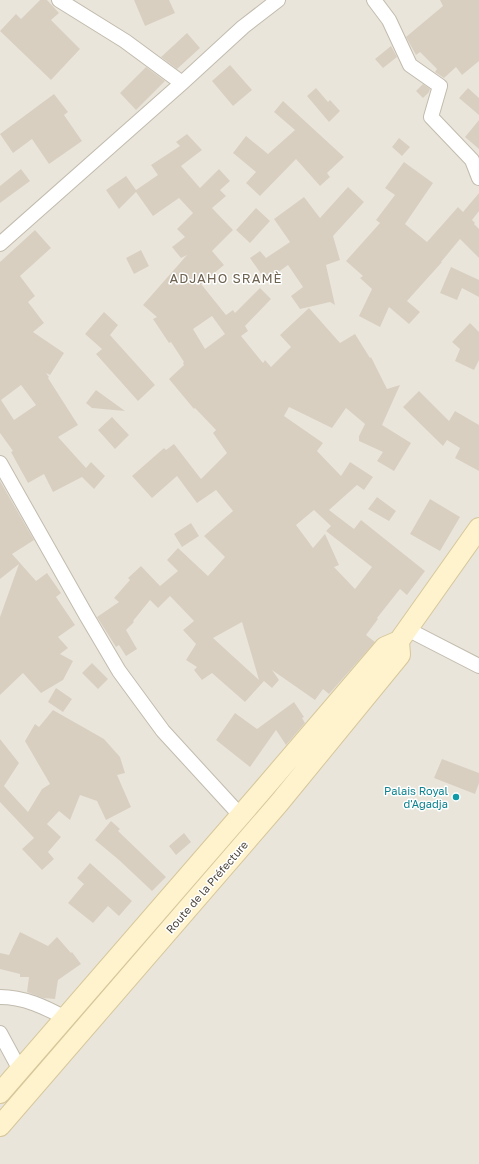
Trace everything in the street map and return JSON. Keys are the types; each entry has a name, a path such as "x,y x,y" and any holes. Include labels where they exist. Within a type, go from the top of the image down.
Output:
{"street":[{"path":"59,0 125,41 182,83"},
{"path":"0,244 243,27 278,0"},
{"path":"374,0 389,20 410,65 440,86 431,116 472,160 479,178"},
{"path":"0,463 119,671 163,731 240,815"},
{"name":"Route de la Préfecture","path":"0,1092 385,647 403,635 479,528"},
{"path":"403,635 479,666"},
{"name":"Route de la Préfecture","path":"0,1126 279,803 400,655 403,635"},
{"path":"0,997 23,1000 44,1007 65,1018"},
{"path":"0,1033 20,1070"}],"shaded area":[{"path":"0,0 479,0 479,1164 0,1164"}],"building":[{"path":"40,0 47,0 59,13 51,20 80,49 51,80 0,31 16,14 21,19"},
{"path":"134,0 169,0 175,13 145,26"},
{"path":"440,0 479,0 479,61 462,75 456,67 444,78 435,72 437,69 420,52 416,55 406,37 443,6"},
{"path":"187,33 200,48 177,69 161,57"},
{"path":"391,46 397,57 383,68 375,59"},
{"path":"230,65 252,90 233,106 212,81"},
{"path":"146,67 165,81 136,110 120,93"},
{"path":"423,84 430,89 423,98 416,91"},
{"path":"316,88 328,102 330,100 340,111 329,122 307,96"},
{"path":"468,88 479,98 479,115 459,98"},
{"path":"54,94 68,112 64,115 82,141 49,164 32,139 13,153 0,134"},
{"path":"283,101 344,157 327,173 330,177 320,186 296,159 260,196 246,183 256,172 233,153 246,136 268,154 295,130 274,112"},
{"path":"479,120 479,149 465,137"},
{"path":"187,134 202,150 181,166 200,188 219,169 230,181 220,190 226,196 212,208 233,230 212,251 224,265 201,284 226,315 233,310 235,313 260,288 271,299 245,326 248,331 241,336 263,363 265,360 271,367 291,347 280,335 309,308 340,343 355,334 370,358 371,357 387,389 400,385 382,425 411,443 394,471 377,461 383,452 359,441 359,436 365,424 346,408 332,428 289,407 284,416 323,443 317,451 341,476 350,462 373,477 364,490 357,485 329,510 354,529 361,520 425,571 407,595 400,589 377,618 378,619 366,635 375,642 329,694 323,689 315,700 272,670 279,680 272,688 264,681 245,702 212,673 202,680 194,670 197,667 186,660 196,644 183,630 194,621 170,596 158,608 150,600 133,621 134,622 126,630 137,649 126,656 119,645 116,647 97,617 119,602 114,598 130,580 128,578 141,566 160,586 178,571 167,560 178,548 208,576 225,557 204,536 233,511 216,490 197,503 177,476 152,498 132,476 164,448 166,450 174,444 201,479 227,453 213,433 216,430 195,408 194,409 169,379 184,365 184,362 153,319 157,317 143,305 187,255 181,258 172,247 185,237 177,229 193,213 179,198 153,216 136,192 119,209 106,190 126,176 136,190 158,175 151,165 180,146 176,142","holes":["212,316 225,334 205,349 193,329","314,510 331,526 326,531 372,567 355,589 334,567 339,565 325,534 313,548 296,525","242,622 259,680 213,638"]},
{"path":"399,138 410,147 402,156 392,147"},
{"path":"404,162 433,183 405,224 427,242 458,207 463,212 479,193 479,211 472,220 479,229 479,258 460,239 442,262 407,301 420,312 409,324 389,307 380,327 359,316 372,289 360,278 363,276 346,261 380,223 376,220 395,195 385,188"},
{"path":"21,169 30,181 0,203 0,186"},
{"path":"348,187 364,202 333,236 340,260 326,265 335,305 330,302 300,309 291,296 303,287 288,265 266,281 250,258 260,251 266,258 290,242 274,219 304,197 320,218"},
{"path":"256,208 270,221 250,243 236,230"},
{"path":"35,230 51,248 20,276 35,296 28,302 44,323 33,332 64,353 50,375 46,373 78,425 58,437 86,468 91,462 105,476 94,489 82,477 53,492 44,474 28,483 11,452 13,451 0,433 0,262","holes":["21,385 36,405 14,420 1,400"]},
{"path":"141,250 149,266 134,274 126,258"},
{"path":"451,267 479,280 479,297 462,288 457,300 440,293"},
{"path":"104,312 118,325 110,335 155,385 138,401 96,354 102,349 85,334"},
{"path":"470,323 479,332 479,360 474,370 455,361 460,349 452,342"},
{"path":"96,390 125,411 92,408 86,403"},
{"path":"419,391 449,421 455,411 479,425 479,471 455,458 460,448 447,440 443,446 403,407"},
{"path":"112,417 129,435 115,449 98,430"},
{"path":"0,481 34,540 12,554 36,581 47,573 61,593 56,597 75,625 58,637 68,648 60,654 73,661 63,680 41,693 23,673 0,695 0,617 19,564 0,579"},
{"path":"377,497 396,511 389,521 368,509"},
{"path":"430,499 460,517 440,551 410,534"},
{"path":"191,523 199,536 182,547 174,534"},
{"path":"92,663 108,679 98,689 82,673"},
{"path":"56,688 72,699 63,712 48,702"},
{"path":"294,702 304,717 302,718 305,723 286,745 276,730 250,767 216,740 235,713 257,729"},
{"path":"53,710 104,739 120,757 125,773 117,775 131,807 106,820 97,801 80,795 70,820 59,811 47,824 61,837 48,852 54,859 42,870 22,849 34,838 0,802 0,739 19,763 4,786 28,812 42,789 50,784 25,741 35,724 39,727"},
{"path":"442,759 479,773 479,783 475,794 434,778"},
{"path":"111,821 120,829 118,831 166,877 152,891 95,840"},
{"path":"184,833 191,842 176,855 169,846"},
{"path":"90,863 132,901 119,916 108,906 93,923 68,903 84,884 77,878"},
{"path":"20,932 48,946 57,937 71,953 72,952 81,964 58,980 55,999 43,998 27,992 29,977 20,977 20,974 0,969 0,953 9,955"}],"place":[{"name":"Palais Royal d'Agadja","path":"456,797"}],"district":[{"name":"ADJAHO SRAMÈ","path":"226,278"}]}
